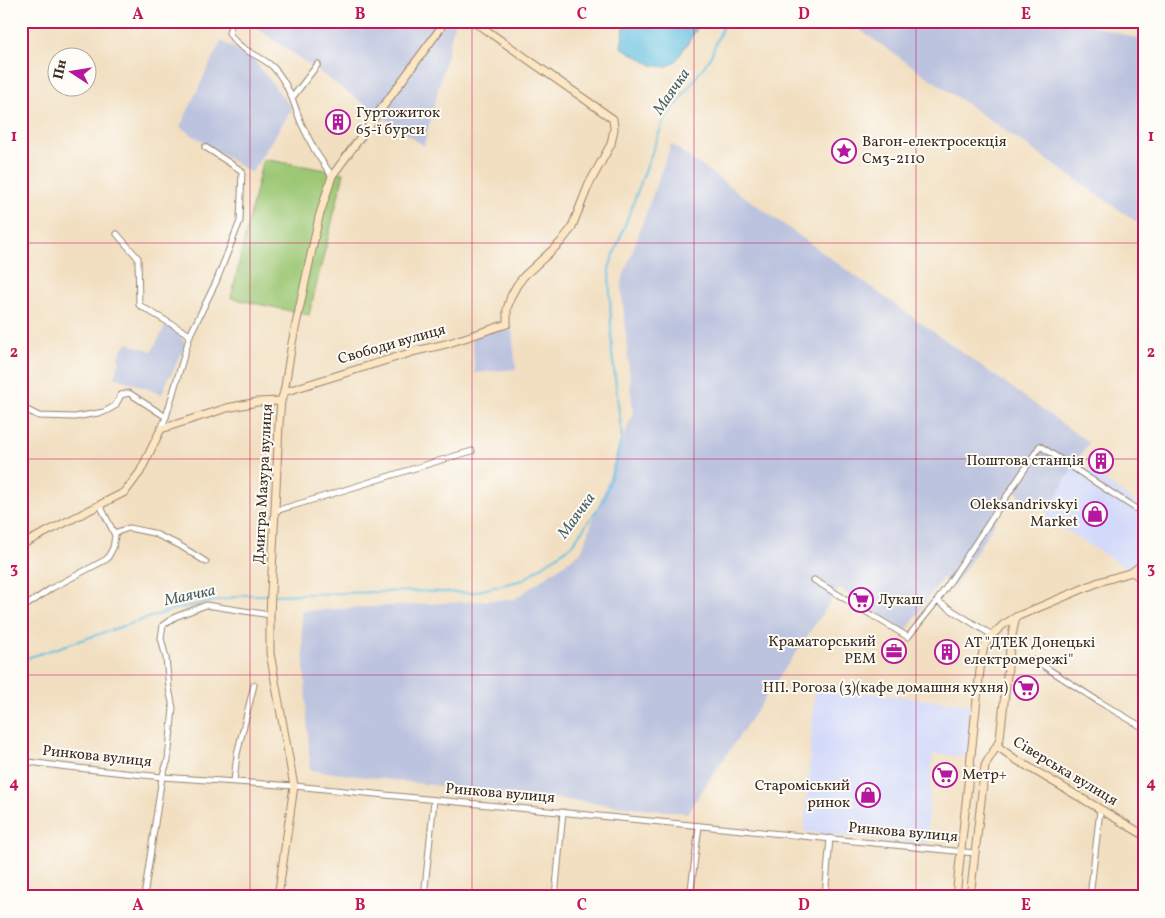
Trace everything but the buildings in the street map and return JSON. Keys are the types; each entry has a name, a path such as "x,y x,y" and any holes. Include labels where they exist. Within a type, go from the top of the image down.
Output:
{"street":[{"path":"232,21 229,33 238,45 273,67 281,76 292,98 301,124 315,151 332,176"},
{"name":"Дмитра Мазура вулиця","path":"278,897 294,786 270,653 281,401 319,217 332,176 444,21"},
{"name":"Свободи вулиця","path":"284,392 507,324 507,309 510,296 517,285 524,276 560,243 571,229 588,184 611,144 614,129 613,120 472,21"},
{"path":"292,98 318,64"},
{"path":"21,545 125,492 140,472 161,429 190,335 216,282 240,221 242,171 205,147"},
{"path":"117,234 138,258 139,305 190,335"},
{"path":"21,407 39,416 75,417 104,412 115,406 120,395 129,393 166,416"},
{"path":"161,429 227,408 257,402 281,401"},
{"path":"814,580 908,637 937,601 1040,446 1144,514"},
{"path":"275,511 417,466 472,451"},
{"path":"21,608 52,588 107,559 113,548 115,536 100,505"},
{"path":"114,533 129,528 153,533 206,562"},
{"path":"956,897 984,647 992,635 1016,617 1099,582 1132,572 1144,563"},
{"path":"1132,572 1144,580"},
{"path":"937,601 992,635"},
{"path":"144,897 162,777 168,760 173,708 166,658 161,638 163,625 174,617 206,605 271,612"},
{"path":"970,897 985,766 988,758 997,746 1000,734 1011,640 1016,617"},
{"path":"1026,659 1036,661 1144,728"},
{"path":"234,781 237,754 254,685"},
{"name":"Сіверська вулиця","path":"997,746 1015,760 1144,836"},
{"name":"Ринкова вулиця","path":"21,761 162,777 294,786 976,853"},
{"path":"424,897 434,800"},
{"path":"1090,897 1100,810"},
{"path":"555,897 563,812"},
{"path":"690,897 699,826"},
{"path":"825,897 830,838"},
{"path":"957,887 971,888"}],"shaded area":[{"path":"247,21 455,21 424,146"},
{"path":"847,21 1077,21 1136,38 1144,33 1144,227"},
{"path":"221,41 252,58 292,109 251,173 180,127"},
{"path":"671,144 1089,443 1076,461 1048,512 1014,492 954,587 942,579 906,631 839,589 687,813 310,770 301,611 515,599 581,552 633,413 621,283"},
{"path":"166,325 176,330 185,343 183,353 180,354 162,394 114,377 120,361 118,359 126,343 152,351"},
{"path":"512,330 516,369 475,373 472,334"},
{"name":"Oleksandrivskyi Market","path":"1076,461 1144,508 1144,558 1132,572 1045,517"},
{"name":"Староміський ринок","path":"815,687 973,705 970,757 933,754 926,844 804,832"}],"green space":[{"path":"263,159 344,173 309,315 231,298"}],"water":[{"path":"635,21 702,21 676,61 666,67 652,65 621,47 624,28"}],"waterway":[{"name":"Маячка","path":"274,595 413,591 470,593 523,580 572,545 605,498 622,437 612,353 609,268 663,123 710,58 725,21"},
{"name":"Маячка","path":"21,660 175,609 245,595 269,595"}],"place":[{"name":"Гуртожиток 65-ї бурси","path":"338,122"},
{"name":"Вагон-електросекція См3-2110","path":"844,151"},
{"name":"Поштова станція","path":"1101,461"},
{"name":"Oleksandrivskyi Market","path":"1095,514"},
{"name":"Лукаш","path":"861,600"},
{"name":"Краматорський РЕМ","path":"894,651"},
{"name":"АТ \"ДТЕК Донецькі електромережі\"","path":"947,652"},
{"name":"НП. Рогоза (3)(кафе домашня кухня)","path":"1026,688"},
{"name":"Метр+","path":"945,775"},
{"name":"Староміський ринок","path":"868,795"}]}
